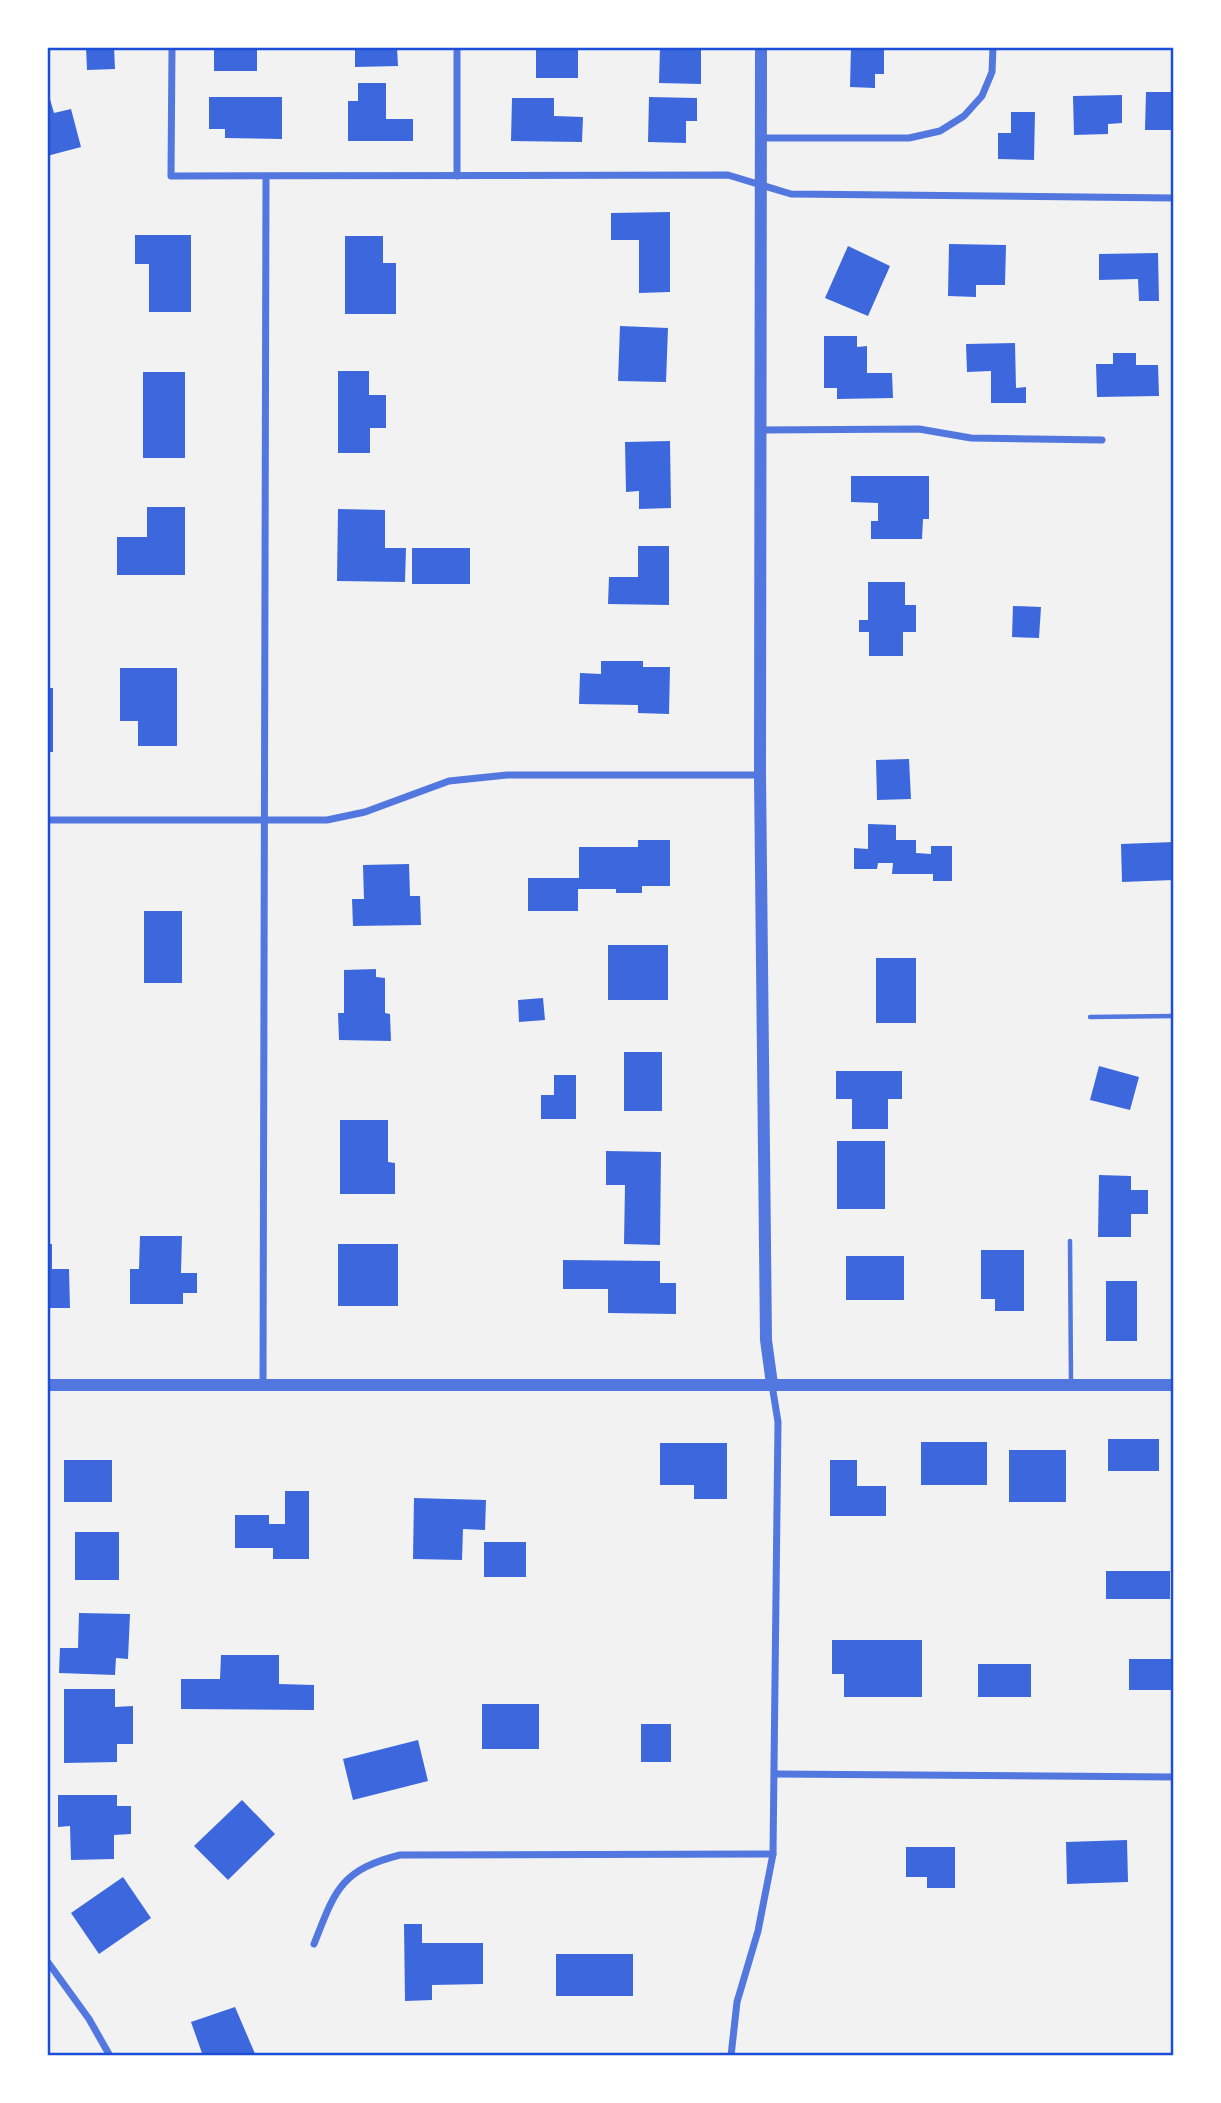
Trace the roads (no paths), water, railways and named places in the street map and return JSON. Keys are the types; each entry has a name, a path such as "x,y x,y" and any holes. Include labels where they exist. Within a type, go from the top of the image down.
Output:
{"street":[{"path":"172,47 171,176 728,175 791,194 1174,198"},
{"path":"457,47 457,176"},
{"path":"731,2056 737,2002 758,1931 773,1854 775,1774 778,1422 766,1340 761,775 761,47"},
{"path":"761,138 909,138 940,131 964,116 982,96 992,72 993,47"},
{"path":"263,1384 266,177"},
{"path":"760,430 919,429 971,439 1102,440"},
{"path":"47,820 327,820 365,812 449,781 507,775 761,775"},
{"path":"47,1385 1174,1385"},
{"path":"775,1774 1174,1777"},
{"path":"314,1944 331,1902 349,1876 376,1861 400,1855 773,1854"},
{"path":"47,1961 89,2019 110,2056"}],"lane":[{"path":"1090,1017 1174,1016"},
{"path":"1070,1241 1071,1385"}]}
